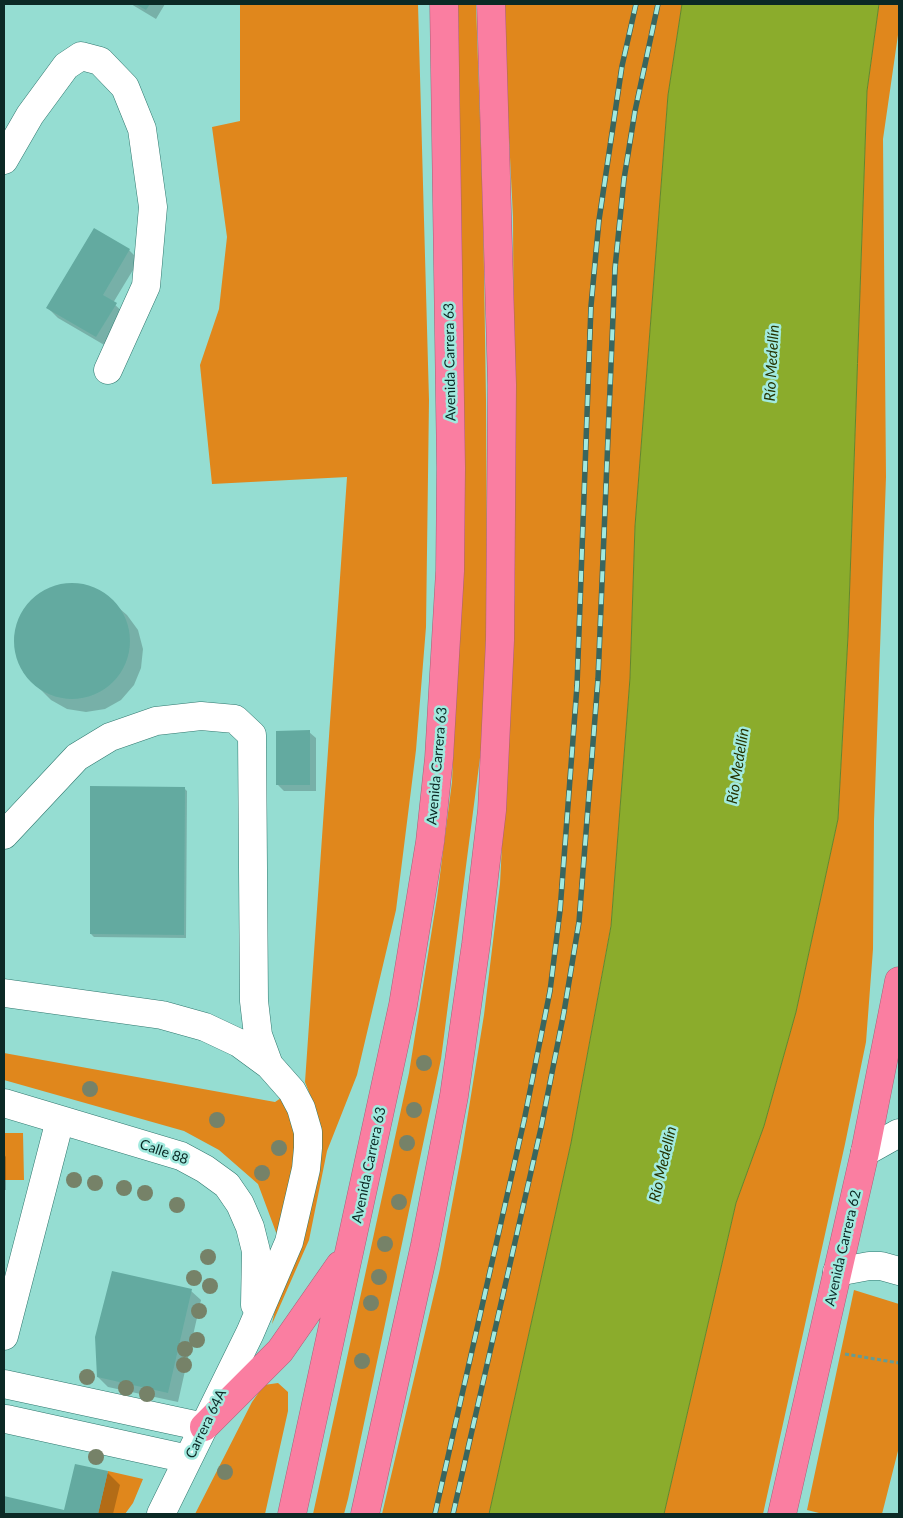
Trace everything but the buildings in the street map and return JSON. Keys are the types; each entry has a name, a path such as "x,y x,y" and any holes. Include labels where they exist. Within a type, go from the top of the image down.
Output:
{"highway":[{"name":"Avenida Carrera 63","path":"292,1514 404,1005 430,842 446,667 450,571 451,384 444,4"},
{"path":"365,1514 425,1245 454,1096 476,944 492,810 500,632 502,385 491,4"},
{"name":"Avenida Carrera 62","path":"782,1514 865,1152 899,981"},
{"path":"204,1427 280,1351 322,1293 351,1246"}],"street":[{"path":"6,152 66,66 81,56 100,61 125,87 142,129 153,207 146,286 108,370"},
{"path":"4,835 77,757 110,737 156,721 201,716 235,720 252,735 254,1001 258,1035 269,1065"},
{"path":"4,994 162,1015 205,1026 239,1043 269,1065 292,1091 301,1108 308,1132 306,1169 289,1242 250,1333"},
{"name":"Calle 88","path":"7,1105 181,1156 205,1169 227,1185 240,1204 250,1227 256,1251 256,1302 250,1333"},
{"path":"4,1336 60,1120"},
{"path":"865,1152 899,1133"},
{"path":"838,1272 869,1266 881,1266 899,1271"},
{"name":"Carrera 64A","path":"161,1514 250,1333"},
{"path":"7,1386 204,1427"},
{"path":"6,1419 188,1459"}],"path":[{"path":"844,1354 899,1363"}],"shaded area":[{"path":"240,4 418,4 429,400 426,627 416,750 396,910 357,1075 327,1151 309,1240 272,1324 316,1110 305,1082 347,477 212,484 200,365 219,309 227,237 212,127 240,121"},
{"path":"458,4 476,4 483,208 486,400 487,592 484,727 441,1059 348,1499 344,1514 313,1514 409,1073 437,898 452,782 464,510"},
{"path":"504,4 682,4 668,95 635,526 630,678 611,925 571,1143 489,1514 382,1514 440,1269 462,1151 484,1015 500,884 515,585 513,217 503,18"},
{"path":"879,4 899,4 899,28 883,139 886,477 874,821 873,949 866,1042 763,1514 664,1514 736,1203 764,1126 796,1012 838,819 848,636 867,91"},
{"path":"4,1053 275,1102 284,1096 298,1143 280,1243 258,1184 219,1150 184,1131 4,1080"},
{"path":"4,1133 23,1133 24,1180 4,1180"},
{"path":"854,1290 899,1304 899,1447 882,1514 823,1514 807,1510"},
{"path":"278,1383 288,1392 288,1411 265,1514 195,1514 252,1402 264,1385"},
{"path":"108,1471 143,1479 133,1503 125,1514 98,1514"}],"water":[{"name":"Río Medellín","path":"682,4 879,4 867,91 848,636 838,819 796,1012 764,1126 736,1203 664,1514 489,1514 571,1143 611,926 630,678 635,526 668,95"}],"railway":[{"path":"435,1514 524,1121 550,991 560,911 577,686 591,306 599,220 622,66 636,4"},
{"path":"453,1514 541,1128 564,1012 579,922 598,679 615,268 624,179 635,111 658,4"}]}
